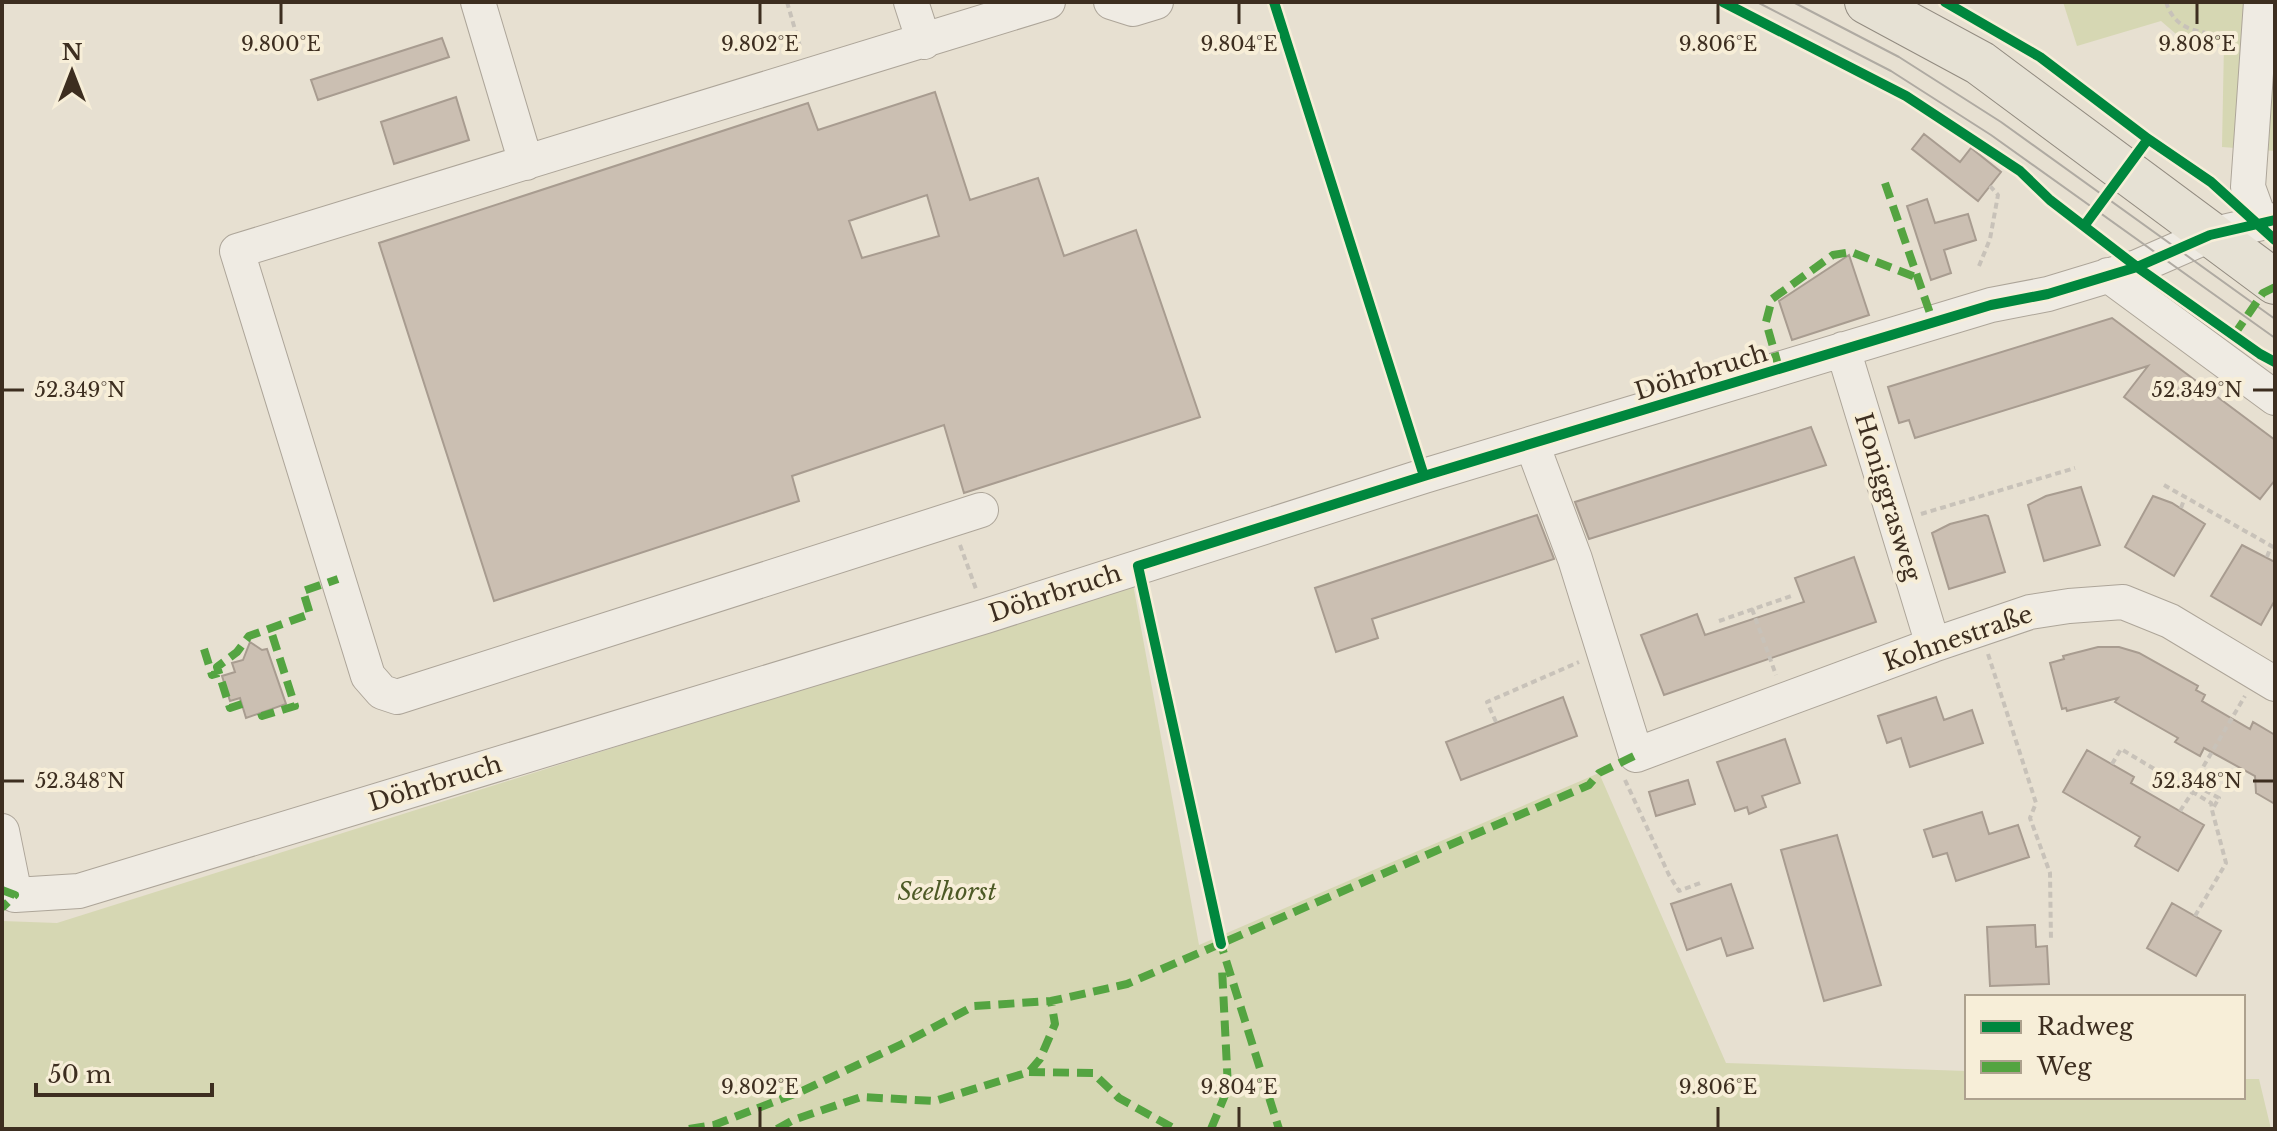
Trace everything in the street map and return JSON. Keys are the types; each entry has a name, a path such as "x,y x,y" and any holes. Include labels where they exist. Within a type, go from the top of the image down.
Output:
{"main road":[{"path":"1867,2 1980,63 2275,282"}],"street":[{"path":"478,2 526,163"},
{"path":"911,2 924,42"},
{"path":"966,515 397,697 382,692 368,676 237,251 1048,2"},
{"path":"1111,2 1133,9 1156,2"},
{"path":"2261,2 2248,187 2268,222"},
{"name":"Döhrbruch","path":"2,831 15,895 79,891 986,616 1138,566 1843,349 1991,305 2048,294 2137,267 2210,235 2268,222"},
{"path":"2108,275 2275,398"},
{"name":"Honiggrasweg","path":"1843,349 1933,645"},
{"path":"1532,444 1575,559 1604,651 1630,766"},
{"name":"Kohnestraße","path":"1630,766 1785,700 2030,612 2123,602 2170,621 2266,678"}],"path":[{"path":"787,2 808,74"},
{"path":"2166,2 2170,15 2183,28"},
{"path":"1979,266 1990,239 1998,195 1990,186"},
{"path":"1896,522 2075,468"},
{"path":"2164,485 2273,547 2267,557"},
{"path":"2181,508 2185,497"},
{"path":"966,515 986,616"},
{"path":"1719,621 1794,595"},
{"path":"1752,609 1785,700"},
{"path":"1980,629 2036,803 2030,818 2050,873 2051,941"},
{"path":"1496,722 1487,702 1604,651"},
{"path":"2212,810 2219,798 2193,784 2266,678"},
{"path":"2112,764 2121,749 2211,803 2226,863 2195,916"},
{"path":"1630,766 1669,875 1679,891 1703,882"},
{"path":"2180,811 2192,792"}],"green space":[{"path":"2063,2 2275,2 2275,151 2222,147 2224,43 2176,34 2161,21 2077,46"},
{"name":"Seelhorst","path":"1133,584 1199,945 1599,773 1726,1063 1965,1071 1965,1099 2245,1099 2245,1079 2259,1079 2271,1129 2,1129 2,921 57,923"}],"building":[{"path":"442,38 449,57 318,100 311,80"},
{"path":"935,92 970,200 1038,178 1064,256 1136,230 1200,417 964,493 944,425 792,476 799,501 494,601 379,243 808,103 818,130","holes":["927,195 939,236 862,258 849,221"]},
{"path":"456,97 469,140 394,164 381,122"},
{"path":"1924,134 1960,162 1971,148 2001,172 1978,201 1912,149"},
{"path":"1927,199 1935,223 1968,214 1976,240 1944,250 1951,273 1931,280 1907,206"},
{"path":"1849,255 1869,315 1792,340 1779,301"},
{"path":"2112,318 2275,440 2275,480 2260,499 2124,397 2148,366 1915,438 1909,420 1899,423 1888,387"},
{"path":"1811,427 1826,465 1589,539 1575,502"},
{"path":"2081,487 2100,545 2044,561 2028,505 2046,496"},
{"path":"2153,496 2172,503 2205,524 2174,576 2125,547"},
{"path":"1537,515 1554,559 1372,619 1378,638 1336,652 1315,588"},
{"path":"1988,516 2005,572 1949,589 1932,533 1950,524"},
{"path":"2242,545 2275,562 2275,600 2261,625 2211,596"},
{"path":"1854,557 1876,622 1664,695 1641,635 1697,614 1705,635 1804,602 1795,578"},
{"path":"250,642 262,650 267,649 286,704 246,718 240,698 230,701 222,676 235,672 232,663 243,660"},
{"path":"2098,647 2119,647 2139,653 2198,686 2196,690 2205,695 2202,701 2250,729 2253,722 2275,735 2275,804 2256,793 2255,776 2204,748 2200,756 2175,742 2178,738 2115,702 2118,698 2067,711 2066,708 2062,709 2050,663 2064,659 2063,656"},
{"path":"1563,697 1577,736 1461,780 1446,742"},
{"path":"1936,697 1944,720 1972,710 1983,743 1910,767 1901,738 1887,743 1878,716"},
{"path":"1785,739 1800,783 1762,796 1766,807 1749,814 1747,807 1735,811 1717,762"},
{"path":"2087,750 2134,777 2131,783 2204,825 2178,871 2135,846 2140,837 2063,792"},
{"path":"1688,780 1695,804 1656,816 1649,792"},
{"path":"1982,812 1989,834 2018,825 2029,857 1956,881 1947,853 1933,857 1924,830"},
{"path":"1837,835 1881,985 1824,1001 1781,850"},
{"path":"1731,884 1753,948 1727,956 1721,938 1687,950 1671,904"},
{"path":"2172,903 2221,931 2196,976 2147,948"},
{"path":"2035,925 2036,947 2047,946 2049,984 1990,986 1987,927"}],"tram line":[{"path":"1757,2 1891,71 1991,135 2275,338"},
{"path":"1793,2 1899,57 2001,122 2275,319"}],"marked path":[{"path":"1885,183 1933,322"},
{"path":"1779,368 1766,322 1772,299 1833,255 1851,252 1918,278"},
{"path":"2234,335 2263,293 2275,287"},
{"path":"242,704 230,708 217,667 237,652 249,636 310,614 303,591 338,579"},
{"path":"261,713 262,716 295,706 270,628"},
{"path":"204,649 212,675 219,673"},
{"path":"689,1129 714,1125 802,1091 974,1006 1051,1001 1127,984 1589,785 1599,773 1636,755"},
{"path":"2,890 15,895 2,908"},
{"path":"1219,938 1279,1129"},
{"path":"1211,1129 1228,1088 1222,968"},
{"path":"777,1129 793,1120 861,1097 935,1101 1029,1072 1040,1059 1055,1024 1051,1001"},
{"path":"1029,1072 1093,1073 1119,1098 1175,1129"}],"cycle path":[{"path":"1274,2 1424,476"},
{"path":"1723,2 1906,96 2020,171 2050,200 2137,267 2275,362"},
{"path":"1945,2 2040,57 2148,139 2211,182 2275,240"},
{"path":"2084,226 2148,139"},
{"path":"1221,944 1138,566 1991,305 2048,294 2137,267 2210,235 2275,220"}]}
